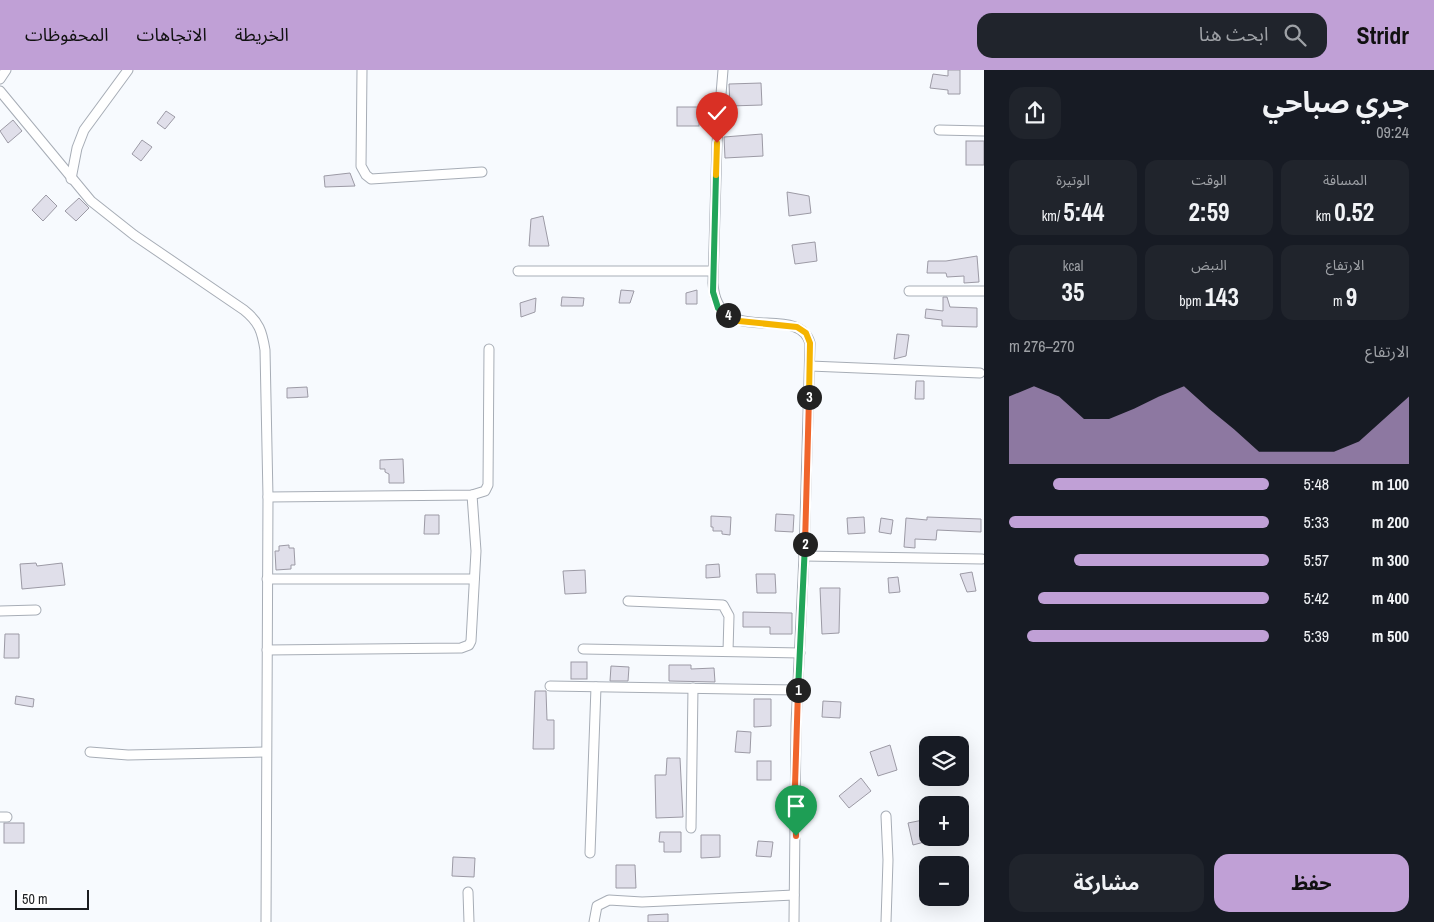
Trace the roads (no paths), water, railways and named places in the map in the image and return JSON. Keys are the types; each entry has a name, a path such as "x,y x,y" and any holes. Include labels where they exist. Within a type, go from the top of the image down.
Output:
{"street":[{"path":"0,79 6,70"},
{"path":"71,179 77,148 84,130 128,70"},
{"path":"362,70 361,166 366,176 371,179 482,172"},
{"path":"723,70 717,143 713,271 713,292 718,308 739,321 802,329 810,343 798,690 794,922"},
{"path":"0,92 91,201 128,230 244,310 262,330 265,350 268,496 265,752 266,922"},
{"path":"939,130 984,131"},
{"path":"518,271 713,271"},
{"path":"909,291 984,291"},
{"path":"268,496 472,495 485,491 488,485 489,349"},
{"path":"810,366 980,373"},
{"path":"267,650 465,648 471,641 476,538 472,495"},
{"path":"804,556 982,559"},
{"path":"267,579 474,579"},
{"path":"628,601 723,605 729,616 728,651"},
{"path":"0,611 36,610"},
{"path":"583,649 800,653"},
{"path":"550,686 798,690"},
{"path":"590,854 596,687"},
{"path":"690,828 692,688"},
{"path":"90,752 128,755 265,752"},
{"path":"886,816 888,860 886,922"},
{"path":"468,892 468,922"},
{"path":"594,922 597,906 608,900 642,902 794,895"}]}
